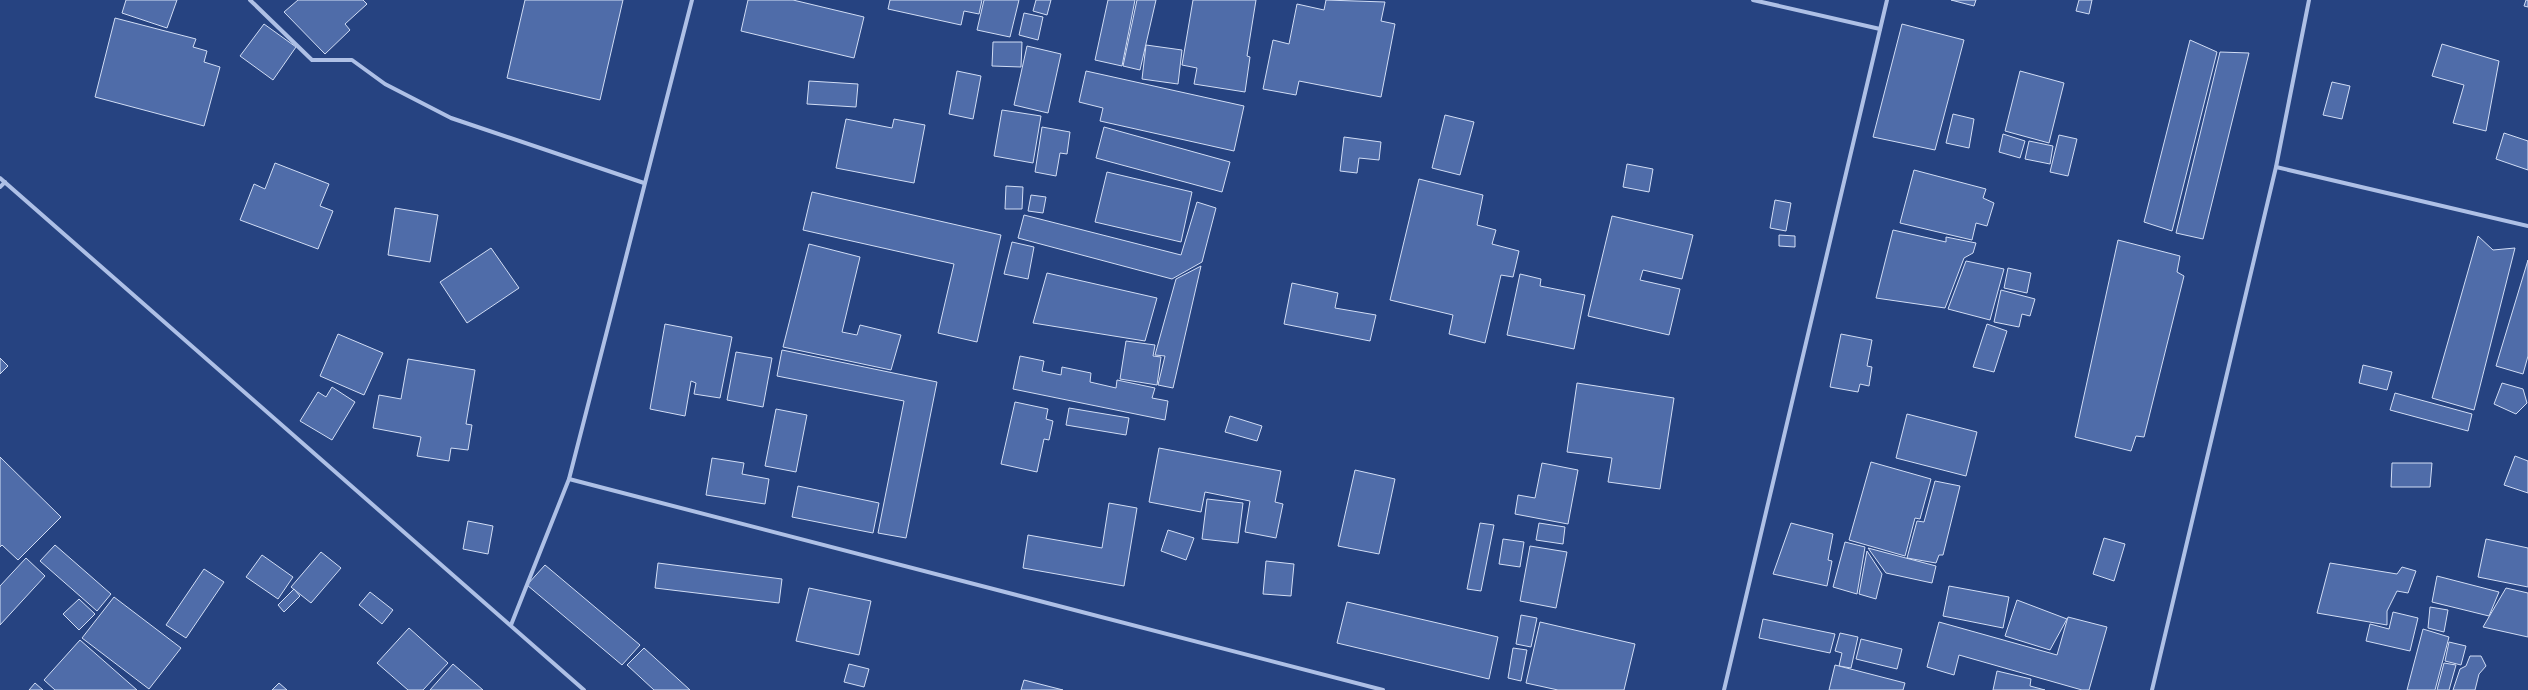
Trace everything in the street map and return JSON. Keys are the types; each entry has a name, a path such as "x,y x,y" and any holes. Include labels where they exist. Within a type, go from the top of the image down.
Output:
{"street":[{"path":"250,0 312,60 352,60 385,84 451,118 644,183"},
{"path":"511,625 569,479 692,0"},
{"path":"1753,0 1880,29"},
{"path":"1724,690 1887,0"},
{"path":"2152,690 2276,168 2309,0"},
{"path":"2276,168 2528,226"},
{"path":"0,178 584,690"},
{"path":"0,187 5,182"},
{"path":"569,479 1383,690"}],"building":[{"path":"126,0 177,0 167,28 122,13"},
{"path":"298,0 363,0 367,4 345,24 350,30 325,54 284,12"},
{"path":"525,0 623,0 600,100 507,78"},
{"path":"748,0 793,0 864,17 854,58 741,31"},
{"path":"890,0 982,0 979,14 964,11 961,25 888,9"},
{"path":"984,0 1019,0 1010,37 977,30"},
{"path":"1036,0 1051,0 1047,15 1033,11"},
{"path":"1108,0 1135,0 1122,66 1095,60"},
{"path":"1137,0 1156,0 1140,70 1123,66"},
{"path":"1193,0 1256,0 1247,56 1250,57 1245,92 1194,84 1197,68 1182,65"},
{"path":"1326,0 1385,2 1381,21 1395,24 1381,97 1299,81 1296,95 1263,89 1273,40 1289,44 1297,4 1324,10"},
{"path":"1951,0 1976,0 1974,6"},
{"path":"2079,0 2092,0 2089,14 2076,11"},
{"path":"2526,0 2528,0 2528,7 2524,6"},
{"path":"1024,13 1043,17 1038,40 1019,35"},
{"path":"115,18 196,39 193,47 207,51 204,62 220,67 204,126 95,97"},
{"path":"264,24 296,47 273,80 240,56"},
{"path":"1902,24 1964,40 1935,150 1873,137"},
{"path":"2190,40 2217,52 2172,231 2144,222"},
{"path":"993,42 1022,42 1021,67 992,66"},
{"path":"2442,44 2499,61 2486,131 2453,123 2464,85 2432,76"},
{"path":"1146,45 1182,50 1178,84 1142,79"},
{"path":"1027,46 1061,54 1048,113 1014,105"},
{"path":"2220,52 2249,53 2203,239 2176,233"},
{"path":"957,71 981,76 973,119 949,114"},
{"path":"1086,71 1244,106 1234,151 1100,121 1103,108 1079,102"},
{"path":"2020,71 2064,83 2049,143 2005,131"},
{"path":"809,81 858,84 856,107 807,104"},
{"path":"2332,82 2350,86 2342,119 2323,115"},
{"path":"1002,110 1041,116 1033,163 994,156"},
{"path":"1953,114 1974,119 1969,148 1946,143"},
{"path":"1445,115 1474,122 1460,175 1432,168"},
{"path":"846,119 892,128 894,119 925,125 914,183 836,168"},
{"path":"1042,127 1070,132 1067,154 1060,153 1056,176 1035,172"},
{"path":"1104,127 1230,162 1222,192 1096,158"},
{"path":"2504,133 2528,141 2528,170 2496,159"},
{"path":"2003,134 2025,141 2020,158 1999,152"},
{"path":"2059,135 2077,139 2068,176 2050,172"},
{"path":"1344,137 1381,142 1379,160 1359,158 1357,173 1340,171"},
{"path":"2029,141 2053,146 2050,164 2025,159"},
{"path":"275,163 329,184 320,206 333,211 318,249 240,220 254,184 265,189"},
{"path":"1627,164 1653,169 1649,192 1623,187"},
{"path":"1914,170 1986,189 1983,198 1994,203 1987,226 1976,223 1972,240 1900,223"},
{"path":"1107,172 1192,192 1181,242 1095,222"},
{"path":"1419,179 1483,195 1477,225 1496,230 1492,244 1519,251 1513,277 1501,275 1485,343 1449,334 1453,315 1390,300"},
{"path":"1006,186 1023,187 1022,209 1005,209"},
{"path":"812,192 1001,235 977,342 938,333 954,264 803,230"},
{"path":"1031,195 1046,197 1043,213 1028,211"},
{"path":"1775,200 1791,203 1786,231 1770,228"},
{"path":"1197,202 1216,208 1202,262 1172,279 1018,238 1024,215 1181,255"},
{"path":"395,208 438,215 430,262 388,255"},
{"path":"1612,216 1693,235 1682,279 1643,270 1640,280 1680,289 1669,335 1588,316"},
{"path":"1893,230 1946,242 1946,237 1976,243 1973,253 1964,258 1945,308 1876,298"},
{"path":"1779,235 1795,236 1795,247 1779,246"},
{"path":"2478,236 2493,250 2515,248 2474,410 2432,398"},
{"path":"2118,240 2180,256 2177,272 2184,276 2144,437 2136,436 2131,451 2075,437"},
{"path":"1012,242 1034,247 1028,279 1004,274"},
{"path":"809,244 860,257 842,332 857,335 860,325 901,335 891,370 783,347"},
{"path":"491,248 519,288 467,323 440,282"},
{"path":"2528,260 2528,356 2523,374 2496,366"},
{"path":"1966,261 2004,269 1990,320 1948,309"},
{"path":"1201,266 1173,388 1158,385 1165,356 1155,355 1176,279"},
{"path":"2008,268 2031,273 2027,293 2004,288"},
{"path":"1047,273 1157,298 1145,341 1033,323"},
{"path":"1520,274 1541,279 1540,286 1585,295 1574,349 1507,335"},
{"path":"1292,283 1338,293 1335,308 1376,315 1370,341 1284,324"},
{"path":"2001,290 2035,299 2030,316 2022,314 2019,327 1994,322"},
{"path":"665,324 732,337 720,398 694,394 696,383 691,381 685,416 650,409"},
{"path":"1987,324 2007,331 1994,372 1973,367"},
{"path":"338,334 383,353 364,395 320,376"},
{"path":"1841,334 1872,340 1867,366 1872,367 1869,386 1860,384 1858,392 1830,387"},
{"path":"1126,341 1155,345 1153,356 1161,357 1157,385 1120,379"},
{"path":"782,350 937,382 906,538 878,533 904,401 777,376"},
{"path":"736,352 772,358 763,407 727,400"},
{"path":"1020,356 1044,361 1042,371 1061,375 1062,367 1091,373 1090,382 1116,388 1117,380 1155,388 1152,398 1168,401 1165,420 1013,389"},
{"path":"0,358 8,366 0,374"},
{"path":"408,359 475,370 466,424 472,425 468,450 451,448 449,461 417,456 421,437 373,428 379,395 401,399"},
{"path":"2363,365 2392,372 2387,390 2359,383"},
{"path":"1577,383 1674,398 1660,489 1608,482 1612,458 1567,452"},
{"path":"2502,383 2523,389 2527,403 2516,414 2494,404"},
{"path":"332,387 355,402 332,440 300,421 318,392 326,397"},
{"path":"2395,393 2472,414 2468,431 2390,410"},
{"path":"1015,402 1048,409 1046,419 1053,421 1049,440 1044,439 1037,472 1001,464"},
{"path":"1069,408 1129,418 1126,435 1066,425"},
{"path":"776,409 807,415 796,472 765,466"},
{"path":"1907,414 1977,432 1966,476 1896,458"},
{"path":"1230,416 1262,426 1257,441 1225,432"},
{"path":"1159,448 1281,471 1275,502 1283,504 1276,538 1245,532 1250,501 1205,492 1201,512 1149,502"},
{"path":"2515,456 2528,461 2528,493 2504,485"},
{"path":"0,457 61,517 18,560 2,545 0,547"},
{"path":"712,458 744,463 742,474 769,479 765,504 706,495"},
{"path":"1871,462 1931,479 1920,519 1915,518 1905,556 1849,540"},
{"path":"1542,463 1578,470 1568,524 1515,514 1518,495 1535,498"},
{"path":"2392,463 2432,463 2430,487 2391,487"},
{"path":"1355,470 1395,479 1379,554 1338,546"},
{"path":"1935,481 1960,486 1943,555 1939,555 1936,563 1907,558 1917,521 1924,522"},
{"path":"798,486 879,503 873,533 792,517"},
{"path":"1207,499 1243,503 1238,543 1202,539"},
{"path":"1109,503 1137,508 1124,586 1023,568 1028,535 1102,548"},
{"path":"468,521 493,526 488,554 463,549"},
{"path":"1480,523 1494,525 1481,591 1467,589"},
{"path":"1539,523 1565,527 1563,544 1536,540"},
{"path":"1791,523 1833,534 1828,560 1832,561 1827,586 1773,574"},
{"path":"1168,530 1194,538 1186,560 1161,551"},
{"path":"2104,538 2125,544 2114,581 2093,574"},
{"path":"1503,539 1524,542 1520,567 1499,564"},
{"path":"2486,539 2528,548 2528,587 2478,577"},
{"path":"1845,542 1865,547 1857,594 1833,587"},
{"path":"55,545 111,594 97,611 40,561"},
{"path":"1530,546 1567,552 1556,608 1520,601"},
{"path":"1868,548 1936,566 1932,583 1886,573"},
{"path":"1867,551 1882,574 1876,599 1859,594"},
{"path":"321,552 341,568 311,603 291,587"},
{"path":"262,555 293,577 278,599 246,577"},
{"path":"26,558 45,576 0,625 0,586"},
{"path":"1266,561 1294,564 1291,596 1263,594"},
{"path":"658,563 782,579 779,603 655,588"},
{"path":"2330,563 2397,574 2402,567 2416,571 2408,593 2397,591 2387,611 2387,625 2317,613"},
{"path":"545,565 640,645 622,665 527,585"},
{"path":"204,569 224,582 186,638 166,625"},
{"path":"2437,576 2499,592 2489,616 2432,602"},
{"path":"1949,586 2009,597 2003,628 1943,616"},
{"path":"809,588 871,601 859,655 796,641"},
{"path":"2506,588 2528,593 2528,637 2483,627"},
{"path":"294,589 300,596 284,612 278,605"},
{"path":"370,592 393,610 382,624 359,605"},
{"path":"114,597 181,648 149,689 82,638"},
{"path":"79,599 95,614 79,630 63,614"},
{"path":"2017,600 2067,619 2050,650 2005,636"},
{"path":"1347,602 1498,637 1489,679 1337,643"},
{"path":"2430,607 2448,610 2444,632 2428,628"},
{"path":"2393,612 2418,618 2410,651 2366,641 2370,624 2389,629"},
{"path":"1521,615 1537,618 1531,647 1516,644"},
{"path":"2068,617 2107,627 2089,690 2082,690 1959,655 1954,675 1927,667 1939,622 2057,655"},
{"path":"1763,619 1835,634 1830,653 1759,638"},
{"path":"1540,622 1635,644 1624,690 1558,690 1526,683"},
{"path":"409,628 448,663 423,690 408,690 377,663"},
{"path":"2423,629 2449,637 2435,690 2407,690"},
{"path":"1840,633 1858,637 1851,668 1839,666 1842,653 1835,651"},
{"path":"1861,639 1902,649 1897,669 1856,659"},
{"path":"80,640 137,690 55,690 44,680"},
{"path":"2449,642 2466,646 2461,665 2445,661"},
{"path":"644,648 690,690 654,690 627,665"},
{"path":"1513,648 1527,650 1521,681 1508,678"},
{"path":"2470,656 2481,656 2486,666 2479,674 2475,690 2453,690 2460,669 2466,666"},
{"path":"2444,663 2456,665 2449,690 2437,690"},
{"path":"453,664 483,690 430,690"},
{"path":"849,664 869,669 864,687 844,682"},
{"path":"1835,665 1905,683 1903,690 1829,690"},
{"path":"1997,671 2031,679 2030,686 2045,690 1993,690"},
{"path":"1024,680 1063,690 1021,690"},
{"path":"35,683 43,690 29,690"},
{"path":"279,683 287,690 272,690"}]}
